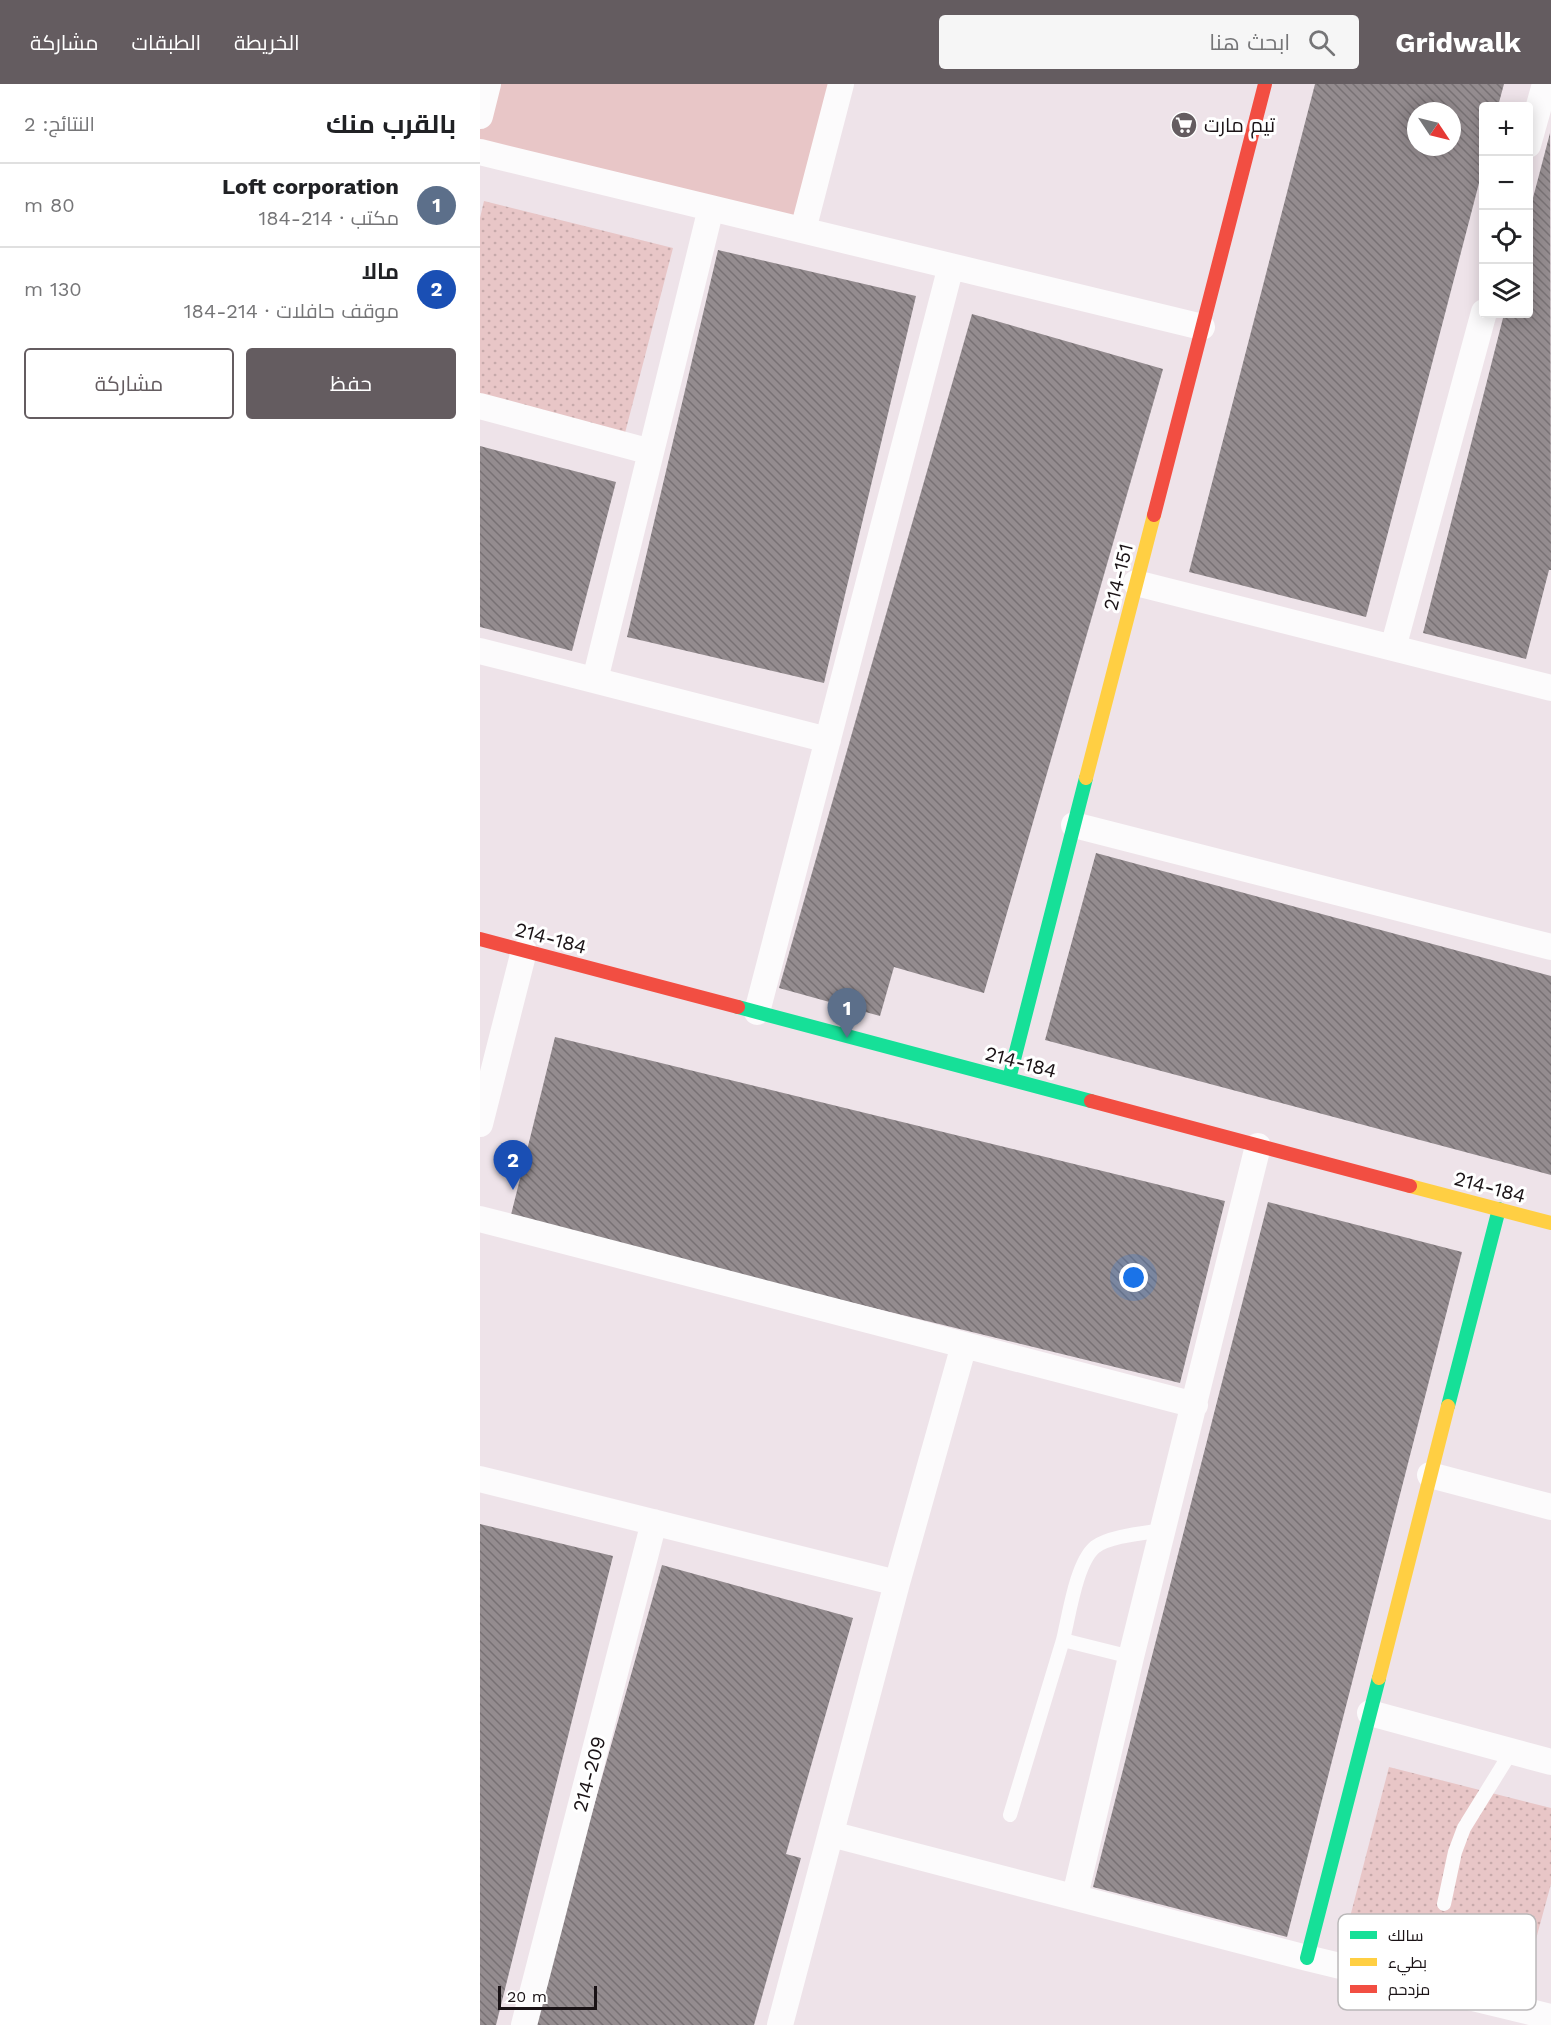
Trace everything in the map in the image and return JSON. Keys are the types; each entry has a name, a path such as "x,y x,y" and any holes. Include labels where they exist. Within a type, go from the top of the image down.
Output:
{"street":[{"path":"480,116 488,84"},
{"path":"803,230 841,84"},
{"name":"214-151","path":"1009,1079 1265,84"},
{"path":"1533,127 1545,84"},
{"path":"480,152 1202,327"},
{"path":"595,680 711,208"},
{"path":"757,1012 951,266"},
{"path":"1393,648 1482,318"},
{"path":"480,406 651,452"},
{"path":"1136,583 1551,688"},
{"path":"480,651 828,740"},
{"path":"1074,825 1551,947"},
{"name":"214-184","path":"480,939 1551,1223"},
{"path":"480,1124 524,951"},
{"path":"1075,1896 1131,1657 1258,1146"},
{"path":"1307,1958 1499,1209"},
{"path":"480,1219 1195,1405"},
{"path":"780,2025 897,1583 964,1345"},
{"path":"1430,1474 1551,1507"},
{"path":"480,1479 897,1583"},
{"name":"214-209","path":"524,2025 654,1522"},
{"path":"1370,1713 1551,1762"},
{"path":"831,1834 1338,1965"},
{"path":"1522,2010 1551,2017"}],"lane":[{"path":"1010,1815 1063,1640 1082,1566 1095,1548 1112,1540 1163,1530"},
{"path":"1063,1640 1131,1657"},
{"path":"1444,1904 1455,1852 1464,1828 1511,1752"}],"shaded area":[{"path":"487,84 841,84 803,230 480,152 480,113"},
{"path":"484,201 673,248 625,433 480,399 480,218"},
{"path":"1389,1767 1551,1808 1551,1884 1536,1939 1536,1914 1351,1914"}],"building":[{"path":"1315,84 1504,84 1499,102 1479,102 1479,183 1366,617 1189,572"},
{"path":"1550,133 1551,570 1549,570 1526,659 1423,633 1503,318 1533,318 1533,198"},
{"path":"718,250 916,296 824,683 627,637"},
{"path":"972,314 1163,369 984,993 894,967 880,1016 779,988"},
{"path":"480,446 616,482 572,651 480,627"},
{"path":"1096,853 1551,976 1551,1175 1045,1040"},
{"path":"555,1037 1225,1201 1180,1383 510,1219"},
{"path":"1268,1202 1462,1252 1287,1937 1093,1887"},
{"path":"480,1524 613,1556 496,2025 480,2025"},
{"path":"662,1565 853,1618 786,1854 801,1858 754,2025 532,2025"}],"traffic: fast":[{"path":"1009,1079 1086,778"},
{"path":"738,1007 1091,1101"},
{"path":"1448,1406 1499,1209"},
{"path":"1307,1958 1379,1678"}],"traffic: slow":[{"path":"1086,778 1154,515"},
{"path":"1410,1186 1551,1223"},
{"path":"1379,1678 1448,1406"}],"traffic: jam":[{"path":"1154,515 1265,84"},
{"path":"480,939 738,1007"},
{"path":"1091,1101 1410,1186"}],"place":[{"name":"تيم مارت","path":"1184,125"},
{"name":"Loft corporation","path":"847,1038"},
{"name":"مالا","path":"513,1190"}]}
